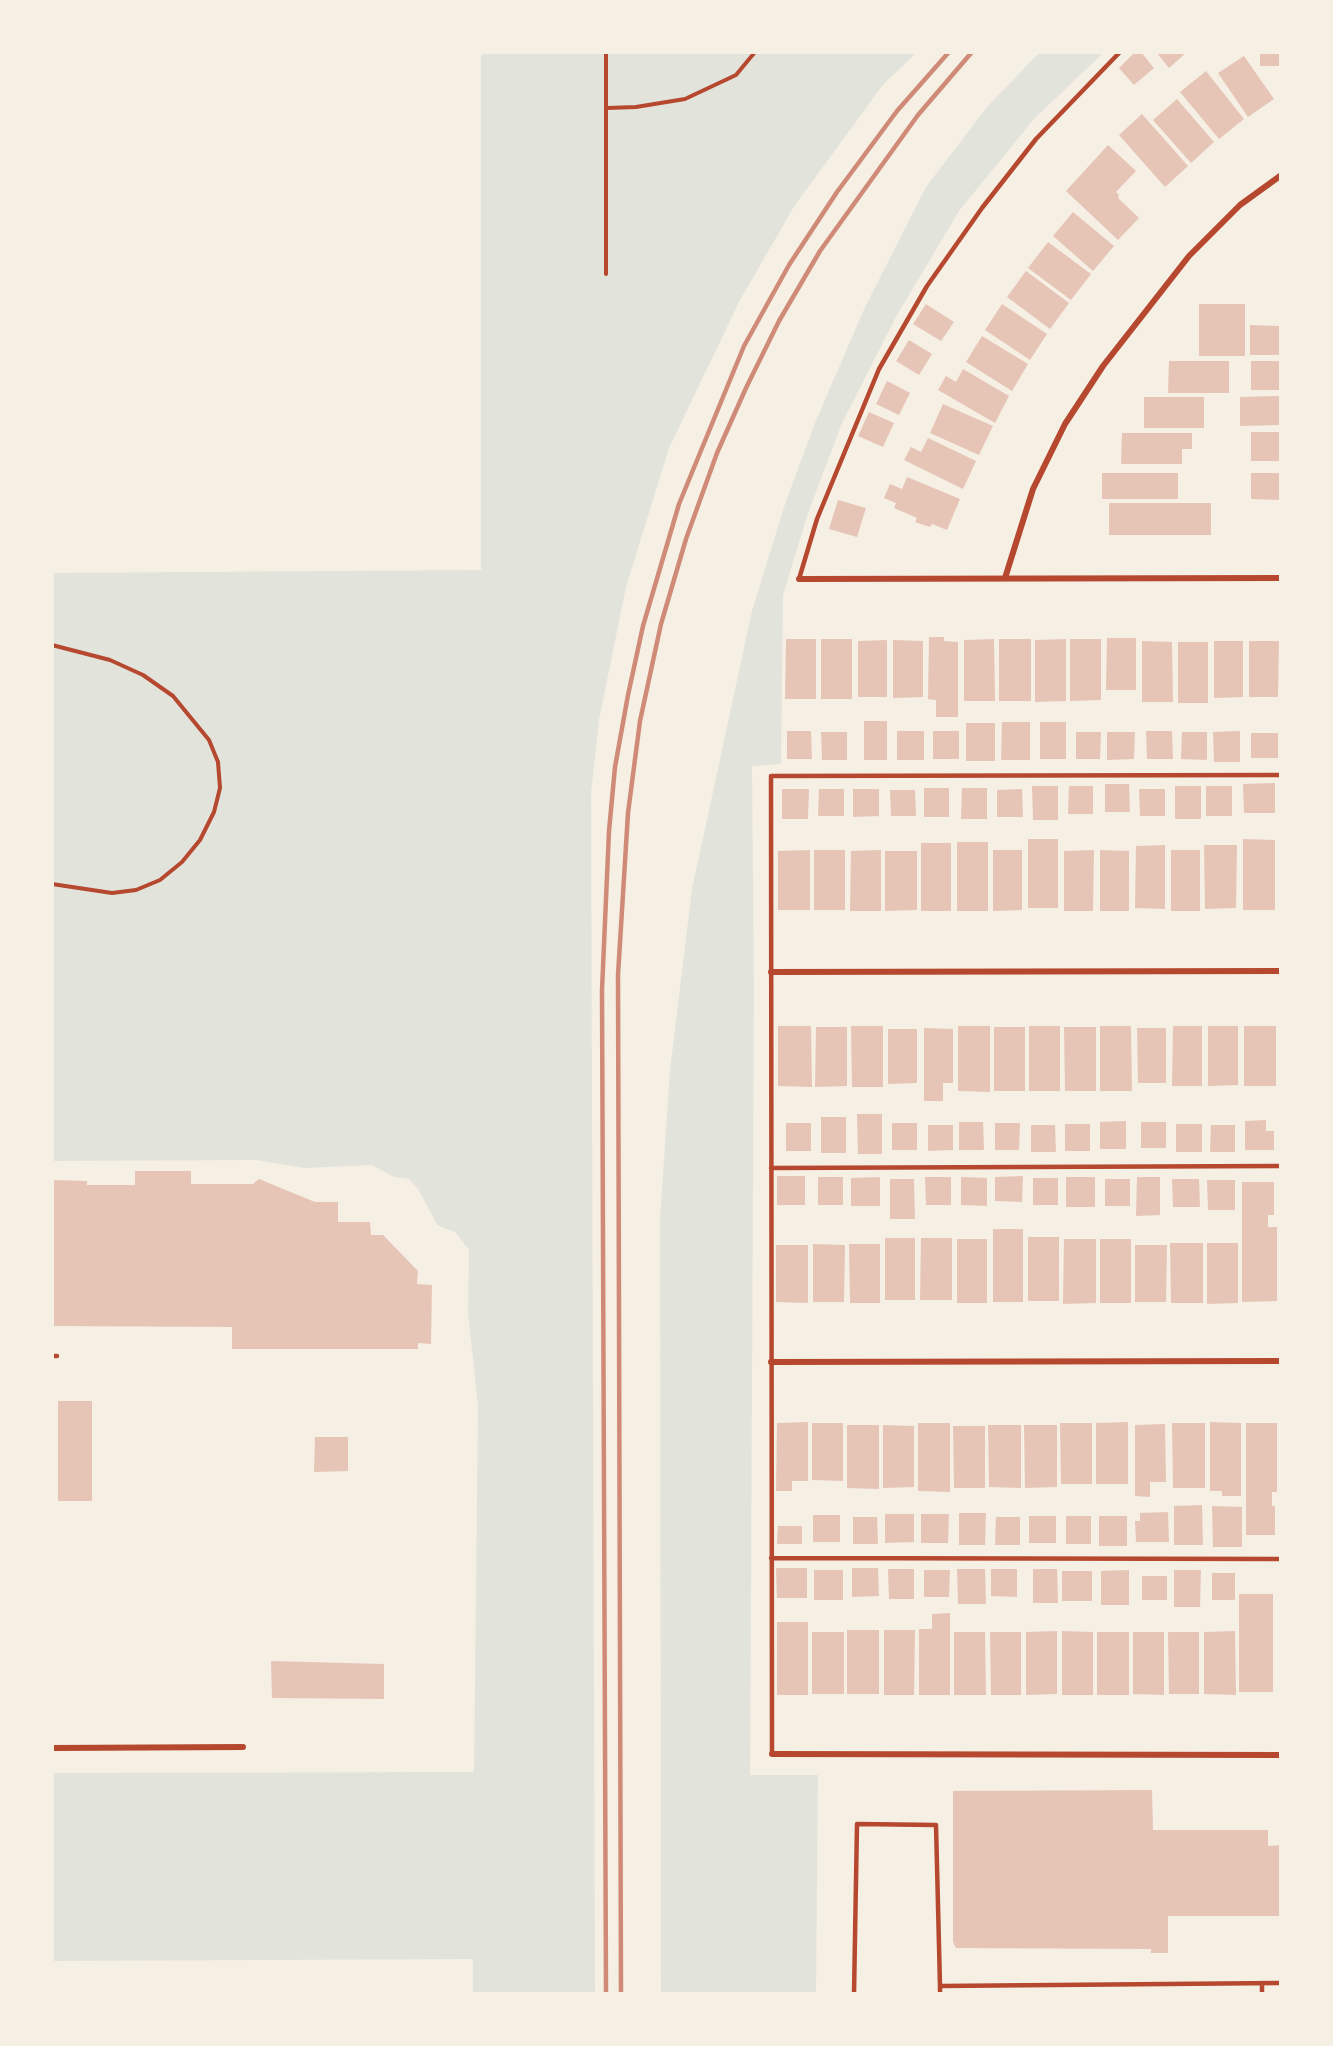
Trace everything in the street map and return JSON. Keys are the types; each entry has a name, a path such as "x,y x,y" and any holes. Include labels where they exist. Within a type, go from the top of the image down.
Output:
{"street":[{"path":"1005,578 1033,489 1065,424 1103,366 1189,256 1240,205 1281,176"},
{"path":"799,579 1281,578"},
{"path":"771,972 1281,971"},
{"path":"771,1362 1281,1361"},
{"path":"52,1748 243,1747"},
{"path":"772,1754 1281,1755"}],"lane":[{"path":"799,579 817,519 865,400 879,369 927,286 981,208 1036,139 1120,52"},
{"path":"772,1754 771,776 1281,775"},
{"path":"771,1168 1281,1166"},
{"path":"771,1558 1281,1559"},
{"path":"854,1994 857,1824 936,1826 940,1994"},
{"path":"1262,1983 1262,1994"},
{"path":"940,1986 1281,1983"}],"path":[{"path":"606,52 606,274"},
{"path":"607,108 636,107 685,99 736,75 754,52"},
{"path":"52,645 110,660 142,675 173,696 209,740 218,762 220,788 214,812 200,840 182,862 160,880 136,890 112,893 52,884"}],"shaded area":[{"path":"481,53 916,53 882,86 795,205 740,300 669,448 626,587 599,720 591,794 595,1993 473,1993 473,1959 53,1961 53,1773 474,1772 478,1406 468,1312 469,1250 455,1232 437,1225 419,1190 409,1179 394,1177 372,1165 305,1168 256,1160 53,1161 52,573 481,570"},
{"path":"1039,53 1103,53 1034,119 959,211 897,315 842,423 808,513 783,595 781,764 752,766 754,990 750,1775 818,1775 816,1993 661,1993 660,1219 670,1070 692,889 752,611 785,504 815,423 865,307 926,187 987,107"}],"building":[{"path":"1135,52 1141,52 1154,68 1134,85 1119,68"},
{"path":"1156,52 1187,52 1169,68"},
{"path":"1260,52 1280,52 1280,66 1260,66"},
{"path":"1244,56 1274,99 1248,117 1218,73"},
{"path":"1206,71 1244,119 1219,139 1180,92"},
{"path":"1177,99 1214,142 1191,163 1153,120"},
{"path":"1142,114 1188,166 1165,187 1119,135"},
{"path":"1108,145 1136,171 1116,192 1119,195 1118,198 1139,218 1118,240 1066,191"},
{"path":"1073,212 1114,246 1093,271 1053,236"},
{"path":"1048,242 1091,274 1071,300 1028,268"},
{"path":"1026,271 1069,303 1050,329 1007,297"},
{"path":"926,304 954,322 941,341 913,324"},
{"path":"1002,304 1047,334 1030,360 985,330"},
{"path":"1199,304 1245,304 1245,356 1199,356"},
{"path":"1250,325 1279,326 1279,355 1250,355"},
{"path":"982,336 1028,364 1012,391 966,362"},
{"path":"909,340 932,354 919,375 896,361"},
{"path":"1169,361 1229,361 1229,393 1168,393"},
{"path":"1251,361 1279,361 1279,390 1251,390"},
{"path":"963,369 1009,396 995,423 938,390 946,376 956,382"},
{"path":"887,381 910,393 899,415 876,404"},
{"path":"1279,396 1279,425 1240,426 1240,397"},
{"path":"1144,397 1204,397 1204,428 1144,428"},
{"path":"943,404 993,426 979,455 930,433"},
{"path":"869,412 894,423 883,447 858,436"},
{"path":"1251,432 1279,432 1279,461 1251,461"},
{"path":"1122,433 1192,433 1192,449 1182,449 1182,464 1121,464"},
{"path":"928,438 976,461 963,489 904,460 911,447 921,452"},
{"path":"1102,473 1178,473 1178,499 1102,499"},
{"path":"1251,473 1279,473 1279,500 1251,499"},
{"path":"907,477 960,499 947,530 932,524 930,527 915,522 917,518 894,508 896,503 884,498 890,484 902,489"},
{"path":"838,500 866,508 857,537 829,529"},
{"path":"1109,503 1211,503 1211,535 1109,535"},
{"path":"929,637 944,637 944,641 958,642 958,717 936,717 936,700 928,699"},
{"path":"1107,638 1136,638 1136,690 1106,690"},
{"path":"786,639 816,639 816,699 785,699"},
{"path":"821,639 852,639 852,699 821,699"},
{"path":"994,639 995,701 964,701 964,640"},
{"path":"999,639 1031,639 1031,701 999,701"},
{"path":"1066,639 1066,701 1035,702 1035,640"},
{"path":"1070,639 1101,639 1101,700 1070,701"},
{"path":"887,640 887,697 858,697 858,641"},
{"path":"893,640 923,641 923,697 893,698"},
{"path":"1142,641 1172,642 1173,702 1142,702"},
{"path":"1214,641 1243,641 1243,697 1214,698"},
{"path":"1249,641 1279,641 1278,697 1249,697"},
{"path":"1178,642 1208,642 1208,703 1178,703"},
{"path":"864,721 887,721 887,760 864,760"},
{"path":"1002,722 1030,722 1030,760 1001,760"},
{"path":"1040,722 1066,722 1066,759 1040,759"},
{"path":"966,723 995,723 995,761 966,761"},
{"path":"787,731 811,731 812,759 787,759"},
{"path":"897,731 924,731 924,760 897,760"},
{"path":"933,731 959,731 959,759 933,759"},
{"path":"1146,731 1172,731 1173,759 1147,759"},
{"path":"1240,731 1240,762 1214,762 1213,732"},
{"path":"821,732 847,732 847,760 822,760"},
{"path":"1076,732 1101,732 1100,759 1076,759"},
{"path":"1107,732 1135,732 1134,759 1107,760"},
{"path":"1182,732 1207,732 1207,760 1181,759"},
{"path":"1251,733 1278,733 1278,758 1251,758"},
{"path":"1275,783 1275,813 1244,813 1243,784"},
{"path":"1105,784 1129,784 1130,812 1105,812"},
{"path":"1032,786 1058,786 1058,820 1033,820"},
{"path":"1069,786 1093,786 1093,814 1068,814"},
{"path":"1175,786 1201,786 1201,819 1175,819"},
{"path":"1206,786 1232,786 1232,816 1206,816"},
{"path":"924,788 949,788 949,817 924,817"},
{"path":"962,788 987,788 987,819 961,819"},
{"path":"782,789 809,789 808,819 782,819"},
{"path":"819,789 844,789 844,816 818,816"},
{"path":"853,789 879,789 879,816 853,817"},
{"path":"1022,789 1023,817 997,817 997,790"},
{"path":"1139,789 1165,789 1165,816 1140,816"},
{"path":"890,790 915,790 916,816 891,816"},
{"path":"1028,839 1058,839 1058,908 1028,908"},
{"path":"1243,839 1275,840 1275,910 1243,910"},
{"path":"957,842 988,842 988,911 957,911"},
{"path":"921,843 951,843 951,911 921,911"},
{"path":"1165,845 1165,909 1135,908 1136,846"},
{"path":"1204,845 1237,845 1236,908 1205,909"},
{"path":"810,850 810,910 778,910 778,851"},
{"path":"814,850 845,850 845,910 814,910"},
{"path":"881,850 881,911 850,911 851,851"},
{"path":"993,850 1022,850 1022,910 993,911"},
{"path":"1094,850 1093,911 1064,911 1064,851"},
{"path":"1100,850 1129,851 1129,911 1100,911"},
{"path":"1171,850 1200,850 1200,911 1171,911"},
{"path":"885,851 917,851 917,910 885,911"},
{"path":"778,1026 811,1026 812,1087 778,1086"},
{"path":"851,1026 883,1026 883,1087 852,1087"},
{"path":"958,1026 990,1026 990,1092 958,1091"},
{"path":"1029,1026 1060,1026 1060,1091 1029,1091"},
{"path":"1100,1026 1131,1026 1132,1091 1100,1091"},
{"path":"1173,1026 1202,1026 1202,1086 1172,1086"},
{"path":"1208,1026 1238,1026 1238,1085 1208,1086"},
{"path":"1244,1026 1276,1026 1276,1086 1244,1086"},
{"path":"816,1027 847,1027 847,1086 815,1087"},
{"path":"994,1027 1025,1027 1025,1091 994,1091"},
{"path":"1064,1027 1096,1027 1096,1091 1065,1091"},
{"path":"924,1028 953,1029 953,1083 943,1083 943,1101 924,1101"},
{"path":"1137,1028 1166,1028 1166,1083 1138,1083"},
{"path":"888,1029 917,1029 917,1083 888,1084"},
{"path":"857,1114 882,1114 882,1154 858,1154"},
{"path":"821,1117 846,1117 846,1153 821,1153"},
{"path":"1266,1120 1266,1131 1274,1131 1274,1150 1245,1150 1245,1121"},
{"path":"1126,1121 1126,1149 1100,1149 1100,1122"},
{"path":"959,1122 983,1122 984,1150 959,1150"},
{"path":"1141,1122 1166,1122 1166,1148 1141,1148"},
{"path":"786,1123 811,1123 811,1151 786,1151"},
{"path":"892,1123 917,1123 917,1150 892,1150"},
{"path":"995,1123 1020,1123 1019,1150 995,1150"},
{"path":"1065,1124 1090,1124 1090,1151 1065,1151"},
{"path":"1176,1124 1202,1124 1202,1152 1176,1152"},
{"path":"928,1125 953,1125 953,1150 928,1151"},
{"path":"1031,1125 1055,1125 1056,1152 1031,1152"},
{"path":"1211,1125 1235,1125 1235,1152 1210,1152"},
{"path":"135,1171 191,1171 191,1184 253,1184 259,1179 315,1202 338,1202 338,1222 370,1222 371,1235 383,1235 418,1271 417,1284 432,1285 431,1344 418,1343 418,1349 232,1349 232,1327 52,1326 52,1180 87,1181 87,1185 135,1185"},
{"path":"777,1176 805,1176 805,1205 777,1205"},
{"path":"1023,1176 1022,1202 995,1201 995,1177"},
{"path":"818,1177 843,1177 843,1205 818,1205"},
{"path":"880,1177 880,1206 851,1206 851,1178"},
{"path":"925,1177 951,1177 951,1205 926,1205"},
{"path":"961,1177 987,1178 987,1206 961,1205"},
{"path":"1066,1177 1095,1177 1095,1207 1066,1207"},
{"path":"1137,1177 1160,1177 1160,1215 1136,1216"},
{"path":"1033,1178 1058,1178 1058,1205 1033,1205"},
{"path":"890,1179 914,1179 915,1219 890,1219"},
{"path":"1105,1179 1130,1179 1130,1206 1105,1206"},
{"path":"1172,1179 1199,1179 1200,1207 1173,1207"},
{"path":"1207,1180 1235,1180 1235,1210 1208,1210"},
{"path":"1242,1182 1274,1182 1274,1215 1268,1215 1268,1227 1277,1227 1277,1301 1242,1302"},
{"path":"993,1229 1023,1229 1023,1302 993,1302"},
{"path":"1028,1237 1059,1237 1059,1301 1028,1301"},
{"path":"885,1238 915,1238 915,1300 885,1300"},
{"path":"921,1238 952,1238 952,1300 920,1300"},
{"path":"957,1239 987,1239 987,1303 957,1303"},
{"path":"1064,1239 1096,1239 1096,1303 1063,1304"},
{"path":"1100,1239 1131,1239 1131,1303 1100,1303"},
{"path":"1170,1243 1203,1243 1203,1303 1171,1303"},
{"path":"1207,1243 1238,1243 1238,1303 1207,1304"},
{"path":"813,1244 845,1245 844,1302 813,1302"},
{"path":"849,1244 880,1244 880,1303 850,1303"},
{"path":"776,1245 808,1245 808,1303 776,1302"},
{"path":"1135,1245 1167,1245 1166,1302 1135,1302"},
{"path":"58,1401 92,1401 92,1501 58,1501"},
{"path":"808,1422 808,1481 792,1481 792,1491 776,1491 777,1423"},
{"path":"1128,1422 1128,1484 1096,1484 1096,1423"},
{"path":"1210,1422 1241,1423 1241,1496 1222,1496 1222,1491 1210,1491"},
{"path":"812,1423 843,1423 843,1481 812,1480"},
{"path":"918,1423 950,1423 950,1492 918,1491"},
{"path":"1060,1423 1092,1423 1092,1484 1061,1484"},
{"path":"1172,1423 1205,1423 1205,1488 1173,1488"},
{"path":"1246,1423 1277,1423 1277,1492 1272,1492 1272,1506 1275,1506 1275,1535 1246,1535"},
{"path":"1165,1424 1166,1482 1150,1482 1150,1497 1135,1496 1135,1425"},
{"path":"847,1425 879,1425 879,1489 847,1488"},
{"path":"883,1425 914,1426 914,1487 883,1488"},
{"path":"988,1425 1021,1425 1021,1488 989,1487"},
{"path":"1024,1425 1057,1425 1057,1487 1025,1488"},
{"path":"953,1426 985,1426 985,1488 954,1488"},
{"path":"315,1437 348,1437 348,1471 314,1472"},
{"path":"1202,1505 1203,1545 1174,1545 1174,1506"},
{"path":"1212,1506 1242,1507 1242,1547 1213,1547"},
{"path":"1168,1512 1169,1542 1136,1542 1135,1521 1140,1521 1140,1513"},
{"path":"959,1513 986,1513 985,1545 959,1545"},
{"path":"885,1514 914,1514 914,1542 885,1543"},
{"path":"921,1514 949,1514 948,1543 921,1543"},
{"path":"813,1515 840,1515 840,1542 813,1542"},
{"path":"1029,1516 1056,1516 1056,1543 1029,1543"},
{"path":"1066,1516 1091,1516 1091,1544 1066,1544"},
{"path":"1099,1516 1127,1516 1127,1546 1099,1546"},
{"path":"853,1517 877,1517 878,1544 853,1544"},
{"path":"996,1517 1020,1517 1020,1545 995,1545"},
{"path":"778,1526 802,1526 802,1544 777,1544"},
{"path":"776,1568 807,1568 807,1598 777,1598"},
{"path":"852,1568 878,1568 879,1596 852,1597"},
{"path":"888,1569 914,1569 914,1599 889,1599"},
{"path":"957,1569 985,1569 986,1604 958,1604"},
{"path":"991,1569 1017,1569 1017,1597 991,1596"},
{"path":"1033,1569 1057,1569 1058,1603 1033,1603"},
{"path":"814,1570 843,1570 843,1600 814,1600"},
{"path":"924,1570 950,1570 949,1597 924,1597"},
{"path":"1129,1570 1129,1605 1101,1605 1101,1571"},
{"path":"1174,1570 1201,1570 1200,1607 1174,1607"},
{"path":"1062,1571 1092,1571 1092,1601 1062,1601"},
{"path":"1212,1573 1235,1573 1235,1600 1212,1600"},
{"path":"1142,1576 1167,1576 1167,1600 1142,1600"},
{"path":"1239,1594 1273,1594 1273,1692 1239,1692"},
{"path":"950,1613 950,1695 919,1695 919,1629 932,1629 932,1614"},
{"path":"777,1622 808,1622 808,1695 777,1695"},
{"path":"847,1630 879,1630 879,1694 847,1694"},
{"path":"884,1630 915,1630 914,1695 884,1695"},
{"path":"1057,1631 1057,1694 1026,1695 1026,1632"},
{"path":"1062,1631 1093,1632 1093,1695 1062,1695"},
{"path":"1235,1631 1236,1695 1204,1694 1204,1632"},
{"path":"812,1632 844,1632 844,1694 812,1694"},
{"path":"954,1632 985,1632 986,1695 954,1695"},
{"path":"990,1632 1021,1632 1021,1695 991,1695"},
{"path":"1097,1632 1129,1632 1129,1695 1097,1695"},
{"path":"1133,1632 1164,1632 1164,1695 1133,1694"},
{"path":"1168,1632 1199,1632 1199,1694 1169,1694"},
{"path":"271,1661 384,1664 384,1699 272,1698"},
{"path":"1152,1790 1153,1830 1268,1830 1268,1846 1280,1845 1280,1916 1168,1916 1168,1953 1151,1953 1151,1949 956,1948 953,1942 953,1791"}],"railway":[{"path":"606,1994 602,990 609,831 615,767 643,626 679,504 744,346 789,265 837,192 897,111 949,52"},
{"path":"621,1994 618,975 628,813 640,721 661,624 686,539 717,453 779,321 820,251 918,115 972,52"}]}
